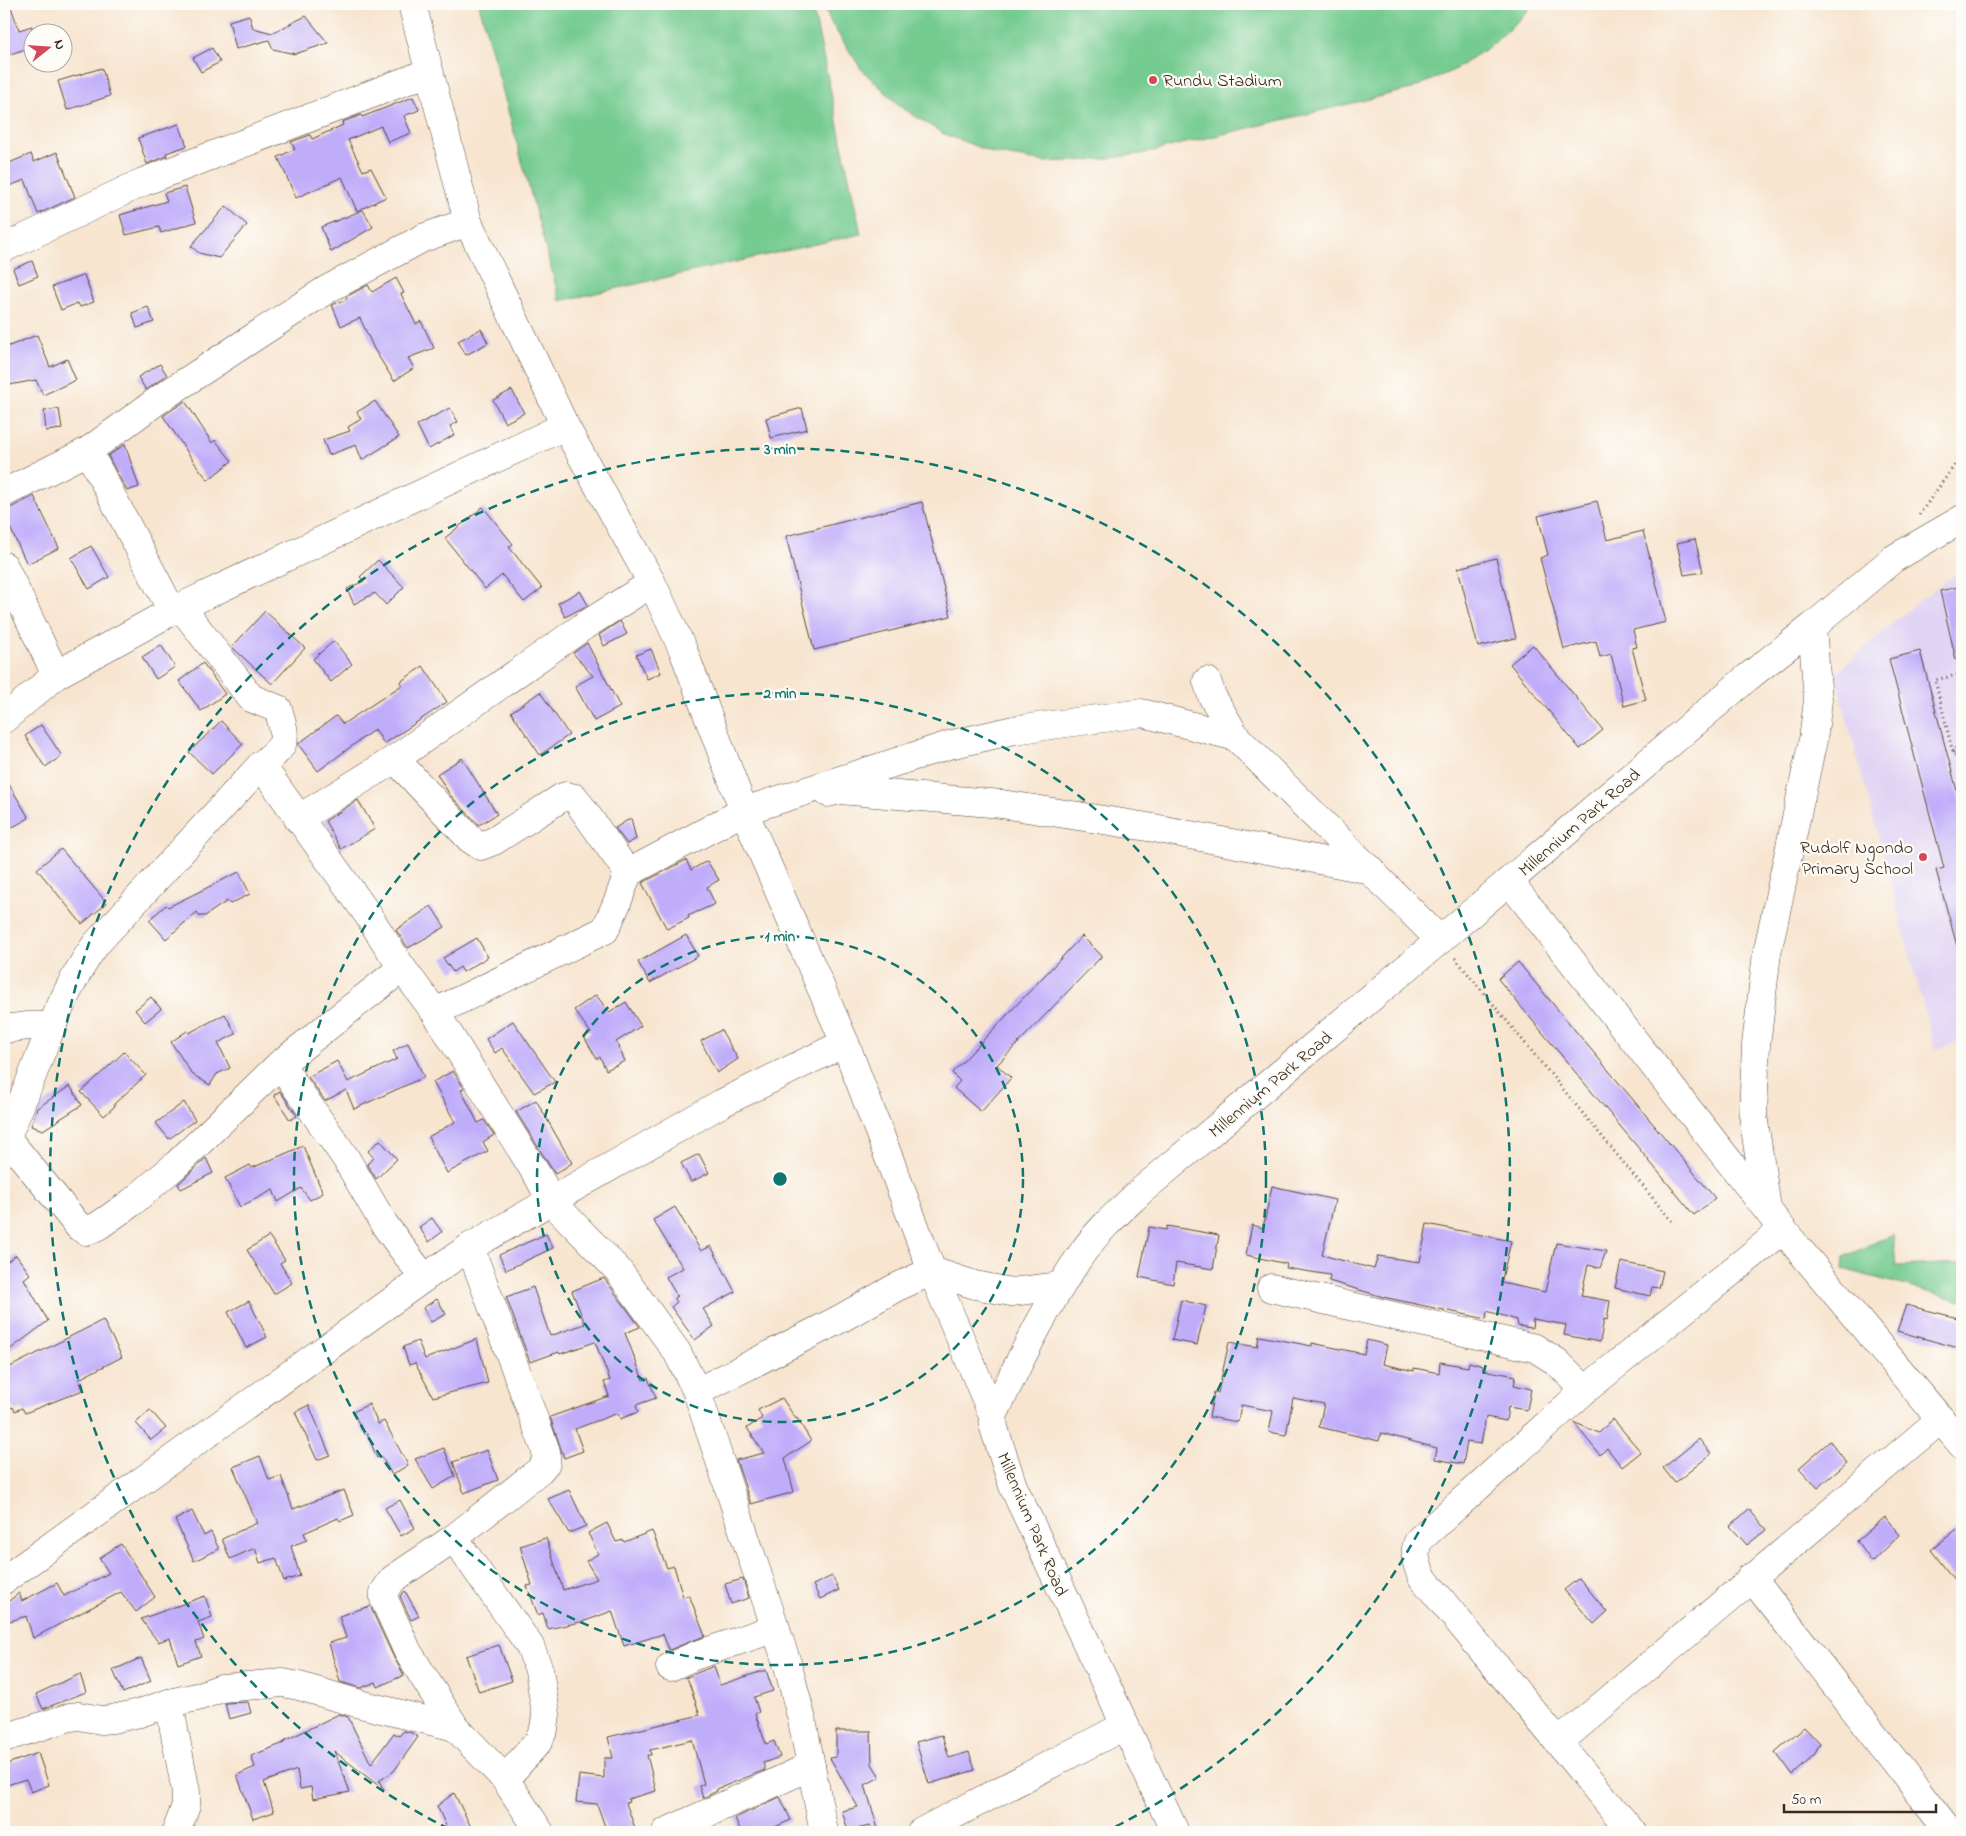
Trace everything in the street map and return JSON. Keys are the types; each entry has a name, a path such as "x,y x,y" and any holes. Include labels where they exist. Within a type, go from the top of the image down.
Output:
{"street":[{"path":"412,4 468,222 565,426 652,583 683,650 744,812 845,1043 932,1271 992,1416"},
{"path":"4,248 143,182 429,72"},
{"path":"4,492 88,451 160,398 326,290 423,238 468,222"},
{"path":"4,719 56,675 176,609 565,426"},
{"path":"88,451 176,609 251,698 278,709 284,736 282,748 261,765 96,944 79,968 5,1139 79,1227 86,1230 98,1226 131,1203 177,1164 280,1064 402,968"},
{"name":"Millennium Park Road","path":"1175,1832 1013,1486 994,1428 992,1416 1026,1347 1061,1286 1089,1244 1106,1224 1134,1197 1440,940 1748,677 1812,627 1893,559 1962,519"},
{"path":"4,566 56,675"},
{"path":"298,819 395,760 584,626 652,583"},
{"path":"1775,1220 1753,1115 1756,1045 1768,953 1813,740 1818,700 1812,627"},
{"path":"1207,681 1212,696 1236,737 1440,940"},
{"path":"435,1012 605,930 628,872 744,812 949,745 1014,730 1142,713 1236,737"},
{"path":"395,760 470,839 481,846 494,841 560,798 566,796 575,798 628,872"},
{"path":"261,765 366,912 402,968 435,1012 539,1178 552,1202 618,1270 677,1352 697,1392 788,1666 802,1720 824,1832"},
{"path":"744,812 840,790 1002,804 1154,828 1371,870"},
{"path":"1509,881 1775,1220 1962,1445"},
{"path":"4,1029 28,1026 53,1026"},
{"path":"4,1580 424,1278 470,1247 552,1202 722,1103 845,1043"},
{"path":"280,1064 344,1158 384,1224 424,1278"},
{"path":"1632,1832 1422,1577 1417,1566 1416,1546 1418,1540 1775,1220"},
{"path":"470,1247 547,1457 540,1470 454,1538 393,1579 384,1592 384,1600 408,1652 455,1727 505,1779 540,1832"},
{"path":"697,1392 838,1320 895,1288 932,1271 975,1285 1011,1292 1061,1286"},
{"path":"1271,1288 1535,1348 1557,1362 1585,1390"},
{"path":"1559,1742 1941,1419"},
{"path":"454,1538 530,1646 539,1670 546,1714 544,1729 538,1742 505,1779"},
{"path":"1752,1577 1950,1832"},
{"path":"670,1667 694,1656 776,1628"},
{"path":"4,1738 59,1719 79,1716 101,1720 112,1719 140,1713 222,1688 283,1683 455,1727"},
{"path":"168,1703 186,1792 186,1805 176,1832"},
{"path":"921,1832 1124,1726"},
{"path":"666,1832 811,1766"}],"path":[{"path":"1916,519 1962,454"},
{"path":"1962,674 1935,680 1953,753 1962,762"},
{"path":"1953,753 1962,736"},
{"path":"1440,940 1674,1224"}],"shaded area":[{"name":"Rudolf Ngondo Primary School","path":"1962,572 1962,1041 1935,1049 1835,674 1916,603 1953,576"}],"green space":[{"path":"479,4 812,4 861,234 560,301"},
{"name":"Rundu Stadium","path":"824,4 1532,4 1526,13 1493,44 1454,70 1411,89 1140,154 1094,160 1044,162 993,153 942,133 901,107 862,70 831,23"},
{"path":"1893,1234 1896,1266 1962,1263 1962,1301 1843,1269 1844,1257"}],"building":[{"path":"4,4 10,4 19,30 22,29 22,50 4,56"},
{"path":"249,15 253,28 272,33 306,16 328,43 295,54 273,49 269,40 236,49 229,21"},
{"path":"212,48 220,62 201,72 193,58"},
{"path":"102,68 110,96 67,110 58,81"},
{"path":"413,97 419,110 404,116 411,133 388,142 381,126 348,140 363,171 371,168 386,197 357,211 342,177 296,198 278,157 295,149 291,142 310,135 312,139 343,125 342,122 361,115 362,117"},
{"path":"179,124 187,146 166,153 167,156 147,164 138,138"},
{"path":"57,152 75,197 38,214 25,180 4,188 4,165 31,154 34,162"},
{"path":"185,187 196,222 161,233 159,227 126,235 120,215 167,201 164,193"},
{"path":"226,206 247,225 219,258 199,253 191,246"},
{"path":"363,210 373,227 331,252 321,227"},
{"path":"32,261 38,276 19,284 13,269"},
{"path":"84,275 94,302 80,307 78,303 61,310 52,287"},
{"path":"396,278 404,293 401,294 416,324 421,321 434,348 408,358 414,368 394,381 374,349 360,318 341,326 332,305 347,299 346,297 368,285 372,292"},
{"path":"148,307 154,322 137,328 132,313"},
{"path":"481,329 488,343 466,355 458,341"},
{"path":"37,335 50,367 67,359 76,380 43,395 36,380 4,386 4,348"},
{"path":"160,364 167,375 146,390 138,377"},
{"path":"512,390 524,413 505,423 493,400"},
{"path":"185,401 212,443 215,440 232,461 208,480 163,416"},
{"path":"375,401 399,437 362,460 356,445 329,455 323,440 350,431 348,427 361,419 357,412"},
{"path":"450,408 458,422 450,426 454,435 429,449 417,425"},
{"path":"802,408 807,429 771,438 766,418"},
{"path":"59,409 62,429 46,431 44,411"},
{"path":"125,444 139,487 127,491 108,456"},
{"path":"34,496 59,548 27,564 4,515 4,511"},
{"path":"1597,501 1607,540 1643,531 1666,622 1633,630 1637,647 1632,648 1646,700 1624,706 1611,654 1600,657 1596,641 1564,649 1540,558 1548,555 1538,516"},
{"path":"922,502 951,616 814,650 786,536"},
{"path":"483,507 513,544 509,547 542,588 524,602 502,575 485,589 445,538"},
{"path":"1695,539 1703,572 1684,575 1677,543"},
{"path":"91,546 109,577 89,589 71,558"},
{"path":"1496,558 1516,638 1478,647 1458,568"},
{"path":"378,560 404,587 386,605 375,593 354,604 347,589 364,581 360,577"},
{"path":"1962,586 1962,659 1956,660 1940,591"},
{"path":"580,591 588,605 565,617 558,603"},
{"path":"265,611 305,648 272,684 232,647"},
{"path":"620,621 627,634 604,646 599,635"},
{"path":"334,641 352,664 331,682 313,659"},
{"path":"587,643 620,707 594,721 575,686 593,676 573,653"},
{"path":"161,645 175,667 156,679 142,657"},
{"path":"1533,645 1603,730 1580,749 1510,664"},
{"path":"651,649 661,673 647,679 636,655"},
{"path":"1920,651 1962,810 1962,945 1957,946 1936,870 1944,868 1889,659"},
{"path":"203,663 225,694 201,711 179,681"},
{"path":"423,666 447,702 384,744 375,729 318,771 298,744 336,716 343,724 402,685 400,682"},
{"path":"540,692 569,735 540,755 511,712"},
{"path":"221,721 243,744 212,774 189,752"},
{"path":"41,725 62,756 45,767 25,736"},
{"path":"462,758 497,814 479,825 450,795 437,774"},
{"path":"4,776 29,818 4,832"},
{"path":"358,800 375,829 341,849 325,821"},
{"path":"631,818 636,839 627,844 615,828"},
{"path":"61,849 107,903 82,924 37,869"},
{"path":"686,860 691,870 707,861 719,880 707,887 715,904 688,916 689,918 667,929 642,883"},
{"path":"239,872 250,894 230,904 227,901 205,916 199,916 197,912 166,939 149,920 166,905 168,907"},
{"path":"431,906 445,927 408,948 396,930"},
{"path":"686,935 698,956 650,983 638,962"},
{"path":"1082,936 1102,956 997,1065 1011,1078 981,1112 954,1088 960,1081 952,1073"},
{"path":"477,938 488,957 463,972 460,967 453,972 443,958"},
{"path":"1518,962 1715,1198 1694,1215 1498,979"},
{"path":"596,995 609,1012 626,1002 641,1026 616,1042 625,1061 606,1070 600,1057 597,1059 584,1037 591,1033 574,1010"},
{"path":"151,997 161,1009 145,1022 135,1010"},
{"path":"225,1014 236,1034 218,1043 230,1068 217,1074 210,1085 192,1074 171,1042 187,1031 189,1033"},
{"path":"513,1021 555,1082 534,1093 502,1048 495,1053 486,1039"},
{"path":"721,1030 738,1059 717,1073 701,1041"},
{"path":"408,1043 424,1077 354,1109 346,1090 325,1101 308,1077 337,1061 348,1082 397,1059 393,1051"},
{"path":"124,1052 146,1075 114,1104 115,1106 104,1116 81,1092"},
{"path":"453,1071 464,1088 461,1090 478,1123 484,1120 494,1135 483,1142 488,1151 447,1173 428,1137 455,1122 433,1082"},
{"path":"70,1086 82,1105 43,1130 31,1126 37,1108"},
{"path":"280,1091 297,1116 290,1120 274,1095"},
{"path":"536,1100 572,1163 555,1174 516,1112"},
{"path":"184,1102 195,1120 169,1139 156,1123"},
{"path":"380,1140 397,1159 376,1179 367,1164 374,1158 368,1151"},
{"path":"303,1146 323,1193 310,1200 301,1188 278,1202 273,1190 240,1207 225,1178 250,1165 252,1168"},
{"path":"699,1154 709,1173 691,1182 681,1163"},
{"path":"206,1158 213,1173 181,1189 178,1184"},
{"path":"1272,1186 1335,1200 1322,1255 1374,1269 1378,1256 1420,1262 1427,1224 1511,1241 1501,1283 1545,1292 1556,1243 1606,1251 1600,1268 1588,1265 1581,1296 1610,1301 1607,1320 1604,1319 1600,1342 1564,1335 1566,1325 1533,1319 1532,1328 1518,1326 1517,1320 1487,1311 1486,1319 1383,1297 1329,1281 1330,1275 1286,1268 1287,1264 1246,1255 1252,1225 1263,1228"},
{"path":"675,1207 701,1251 711,1246 735,1292 703,1309 714,1326 695,1340 671,1307 677,1302 674,1298 677,1296 666,1277 683,1268 653,1220"},
{"path":"432,1218 442,1232 429,1242 419,1227"},
{"path":"1167,1226 1219,1235 1213,1269 1176,1263 1173,1284 1139,1277 1149,1227 1166,1230"},
{"path":"546,1234 553,1248 506,1270 499,1255"},
{"path":"269,1236 285,1260 280,1263 292,1283 274,1294 247,1250"},
{"path":"16,1255 30,1274 24,1279 48,1321 4,1354 4,1264"},
{"path":"1621,1262 1663,1271 1659,1288 1652,1287 1650,1296 1615,1288"},
{"path":"604,1278 640,1327 625,1333 643,1380 648,1378 656,1398 636,1405 638,1412 620,1419 618,1413 575,1429 583,1451 564,1458 550,1417 609,1396 604,1382 610,1380 595,1342 530,1362 506,1297 533,1287 550,1336 585,1324 572,1291"},
{"path":"437,1299 446,1314 431,1322 423,1308"},
{"path":"1181,1300 1206,1306 1197,1345 1172,1340"},
{"path":"249,1301 267,1337 246,1348 228,1312"},
{"path":"1906,1305 1962,1319 1962,1349 1897,1331"},
{"path":"103,1320 122,1357 79,1379 83,1390 25,1413 22,1408 15,1411 13,1407 4,1411 4,1370"},
{"path":"1259,1336 1312,1346 1312,1343 1364,1354 1367,1340 1387,1345 1383,1364 1414,1371 1414,1368 1439,1373 1440,1362 1468,1367 1469,1362 1483,1366 1483,1370 1516,1376 1514,1385 1531,1389 1527,1410 1508,1407 1506,1421 1486,1417 1481,1444 1467,1442 1463,1464 1435,1459 1437,1448 1381,1433 1379,1441 1319,1427 1324,1404 1293,1398 1286,1435 1269,1432 1273,1411 1241,1405 1238,1422 1209,1417 1214,1392 1218,1393 1229,1342 1257,1347"},
{"path":"477,1339 488,1383 433,1397 415,1363 409,1365 403,1347 418,1341 425,1359"},
{"path":"782,1398 811,1441 785,1458 794,1492 751,1504 736,1460 764,1453 747,1428 762,1418 758,1410"},
{"path":"369,1404 378,1424 384,1421 408,1465 392,1475 381,1456 377,1458 367,1433 364,1434 353,1412"},
{"path":"309,1405 330,1455 317,1460 295,1412"},
{"path":"150,1410 166,1428 151,1440 136,1423"},
{"path":"1613,1419 1641,1452 1622,1467 1607,1448 1600,1455 1573,1422 1599,1433"},
{"path":"1699,1439 1711,1454 1675,1483 1663,1468"},
{"path":"1830,1441 1847,1463 1818,1488 1799,1468"},
{"path":"444,1448 455,1476 433,1489 415,1459"},
{"path":"487,1450 498,1480 464,1493 453,1462"},
{"path":"260,1456 269,1480 281,1476 293,1509 344,1490 354,1515 340,1521 338,1518 304,1533 307,1540 291,1546 300,1576 284,1581 276,1558 260,1563 255,1548 230,1559 222,1539 257,1523 233,1467"},
{"path":"569,1490 586,1526 569,1533 548,1499"},
{"path":"400,1500 415,1528 401,1536 385,1508"},
{"path":"1749,1509 1766,1530 1747,1545 1730,1526"},
{"path":"192,1511 204,1536 211,1532 219,1549 194,1561 175,1520"},
{"path":"1885,1517 1900,1535 1872,1562 1857,1541"},
{"path":"607,1523 616,1542 623,1540 624,1542 652,1531 667,1568 674,1566 683,1597 689,1595 705,1636 669,1650 663,1634 624,1646 612,1611 585,1621 548,1629 543,1613 538,1615 527,1586 532,1585 520,1546 546,1538 563,1590 597,1579 586,1561 598,1554 588,1533"},
{"path":"1962,1525 1962,1590 1931,1550"},
{"path":"121,1544 155,1597 136,1612 121,1592 33,1638 26,1616 4,1623 4,1605 19,1593 22,1601 57,1583 64,1596 109,1573 99,1558"},
{"path":"832,1576 839,1590 820,1599 813,1585"},
{"path":"1579,1578 1607,1612 1594,1624 1564,1590"},
{"path":"743,1579 749,1598 731,1604 725,1584"},
{"path":"405,1591 419,1616 411,1620 400,1596"},
{"path":"205,1596 212,1617 198,1622 204,1639 196,1642 201,1656 178,1664 170,1638 158,1642 141,1619"},
{"path":"370,1606 404,1675 378,1687 376,1682 361,1688 340,1682 329,1643 346,1638 339,1616"},
{"path":"499,1645 512,1681 479,1692 466,1656"},
{"path":"141,1658 151,1681 123,1693 113,1670"},
{"path":"714,1666 720,1685 766,1670 773,1691 754,1697 759,1712 755,1714 766,1744 774,1741 780,1757 763,1763 765,1770 717,1789 717,1791 703,1798 699,1786 704,1784 692,1740 650,1750 651,1755 647,1755 656,1791 628,1799 629,1802 626,1803 635,1828 622,1832 607,1832 597,1804 576,1802 579,1775 604,1778 604,1758 613,1758 608,1737 700,1715 687,1677 684,1678"},
{"path":"80,1674 86,1692 43,1709 36,1694"},
{"path":"248,1702 251,1713 229,1719 225,1703"},
{"path":"339,1714 348,1717 371,1764 394,1733 399,1736 404,1731 418,1737 394,1771 379,1781 384,1790 334,1751 350,1792 313,1799 311,1787 300,1789 297,1770 264,1782 274,1812 253,1819 237,1775 255,1767 251,1756 284,1743 284,1741"},
{"path":"1804,1727 1820,1744 1815,1754 1792,1775 1775,1752"},
{"path":"836,1731 871,1731 872,1764 880,1777 865,1785 878,1829 873,1831 870,1826 848,1831 842,1811 858,1807 830,1758 836,1757"},
{"path":"942,1735 949,1758 969,1752 975,1770 929,1784 916,1742"},
{"path":"38,1753 49,1785 31,1792 26,1779 4,1786 4,1765"},
{"path":"454,1793 471,1827 460,1832 449,1832 437,1806"},
{"path":"780,1797 791,1820 763,1832 741,1832 735,1818"}],"place":[{"name":"Rundu Stadium","path":"1153,80"},
{"name":"Rudolf Ngondo Primary School","path":"1923,857"}]}
